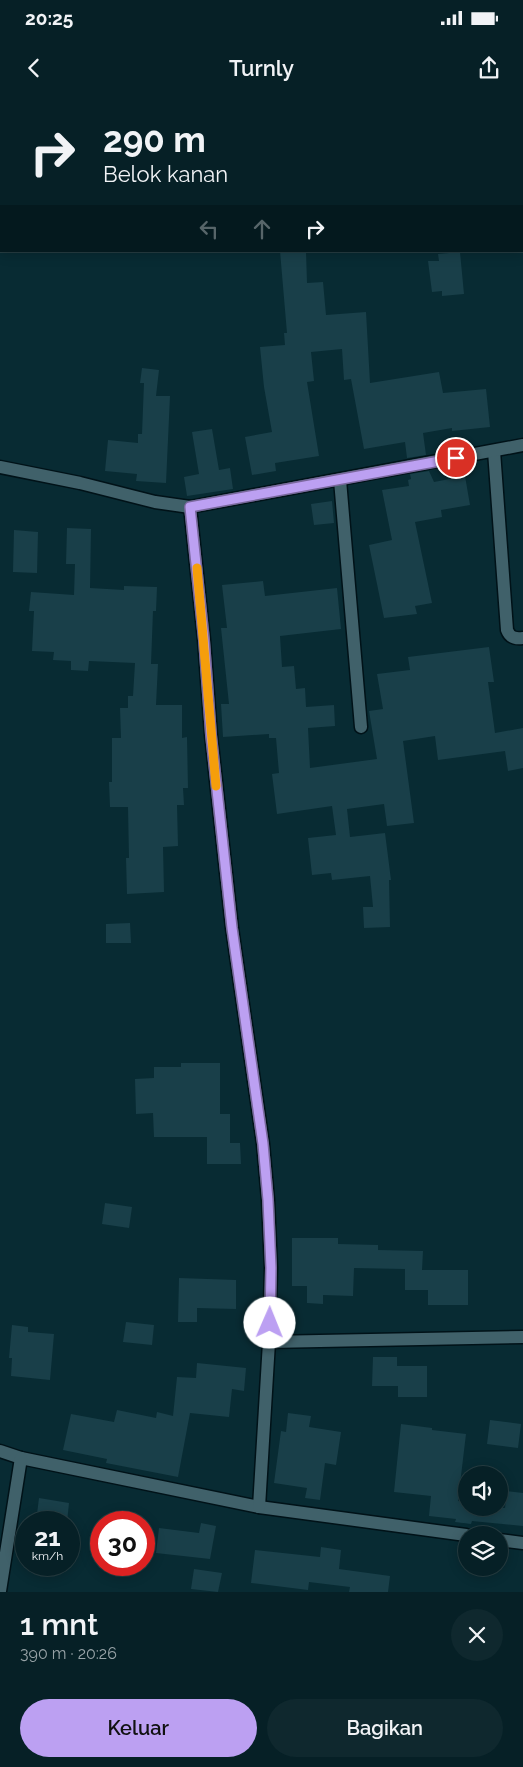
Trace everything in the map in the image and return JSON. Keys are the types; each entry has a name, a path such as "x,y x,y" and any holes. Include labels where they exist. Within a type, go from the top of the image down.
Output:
{"street":[{"path":"0,467 80,482 155,502 190,507 523,445"},
{"path":"494,451 507,630 509,635 514,638 523,638"},
{"path":"340,480 361,727"},
{"path":"190,507 203,631 211,735 231,918 263,1144 268,1200 271,1268 269,1342 259,1507"},
{"path":"269,1342 523,1337"},
{"path":"0,1451 22,1458 259,1507 458,1534"},
{"path":"0,1591 22,1458"},
{"path":"508,1541 523,1543"}],"building":[{"path":"280,252 306,252 307,283 323,282 326,315 366,312 370,383 439,372 443,393 486,389 490,427 452,431 452,428 423,433 426,455 407,458 405,442 364,449 351,379 344,380 342,349 311,352 314,381 307,382 319,456 275,463 276,471 252,475 245,437 272,432 264,387 260,347 285,345 284,333 287,333"},
{"path":"460,252 464,294 442,296 442,291 432,292 428,261 439,261 438,254"},
{"path":"142,368 159,370 156,396 170,396 166,483 136,481 137,474 105,471 108,440 138,443 138,434 142,434 144,383 140,383"},
{"path":"212,429 219,470 230,468 233,489 187,496 184,477 199,474 192,432"},
{"path":"429,471 434,482 465,476 470,505 441,510 442,517 415,522 432,603 415,606 417,614 384,618 369,545 392,540 382,490 409,486 410,474"},
{"path":"332,501 334,523 314,525 311,504"},
{"path":"67,528 91,529 90,588 124,590 124,586 157,587 156,611 153,611 151,664 158,664 156,705 182,705 182,738 187,737 188,788 183,788 184,805 177,805 178,846 163,847 164,892 127,894 126,858 129,858 128,807 110,807 109,782 112,782 112,738 121,738 120,708 128,708 128,696 133,696 135,663 89,661 88,671 71,670 71,661 53,660 54,652 32,651 34,611 29,611 31,592 74,595 75,564 66,564"},
{"path":"14,530 38,532 37,573 13,572"},
{"path":"263,581 265,596 337,588 341,629 280,636 282,667 294,666 296,689 305,688 306,707 334,705 335,726 308,728 310,768 377,759 369,711 383,709 377,674 410,670 408,657 489,647 494,682 488,682 495,733 523,728 523,768 508,771 505,751 438,760 435,736 403,741 414,823 387,826 384,804 347,809 350,837 385,833 391,880 389,880 390,927 364,928 363,907 373,907 370,876 332,880 331,873 312,875 308,838 336,835 332,806 277,814 272,774 279,773 276,738 269,738 269,734 223,737 221,704 229,704 221,628 227,628 222,585"},
{"path":"130,923 131,943 106,943 106,924"},
{"path":"181,1063 220,1063 220,1114 230,1114 230,1143 240,1143 241,1164 207,1164 207,1137 154,1137 153,1113 136,1114 135,1079 154,1078 154,1067 181,1067"},
{"path":"105,1203 132,1207 129,1228 102,1224"},
{"path":"292,1238 338,1238 338,1244 378,1245 378,1250 423,1251 422,1270 468,1270 468,1305 428,1305 428,1290 405,1290 405,1269 354,1268 353,1296 323,1295 323,1304 307,1303 307,1286 292,1286"},
{"path":"179,1278 236,1280 236,1309 197,1308 197,1322 178,1322"},
{"path":"126,1322 154,1325 152,1345 123,1342"},
{"path":"12,1325 28,1327 28,1332 54,1334 50,1380 11,1376 12,1358 9,1358"},
{"path":"373,1357 397,1357 397,1366 427,1366 427,1397 398,1397 398,1386 372,1386"},
{"path":"197,1363 246,1368 244,1391 232,1389 229,1417 190,1413 178,1477 106,1463 107,1459 63,1450 71,1414 114,1422 117,1410 156,1418 157,1412 173,1416 177,1377 196,1378"},
{"path":"288,1413 311,1416 309,1427 341,1432 336,1465 325,1463 320,1500 305,1498 307,1488 274,1483 281,1431 286,1432"},
{"path":"490,1420 521,1424 518,1448 487,1444"},
{"path":"401,1424 466,1434 462,1466 458,1466 458,1516 508,1516 508,1491 523,1493 523,1526 472,1521 471,1524 455,1522 456,1519 429,1516 431,1496 394,1492"},
{"path":"39,1498 69,1503 68,1511 37,1511"},
{"path":"201,1523 216,1526 210,1559 156,1553 159,1528 199,1533"},
{"path":"321,1547 341,1550 339,1569 390,1576 388,1592 349,1592 350,1587 309,1582 308,1590 251,1583 255,1550 320,1557"},
{"path":"194,1569 222,1573 218,1592 191,1589"}],"slow traffic":[{"path":"197,568 216,786"}],"route":[{"path":"270,1323 271,1268 263,1144 232,928 211,735 204,640 190,507 456,458"}]}
